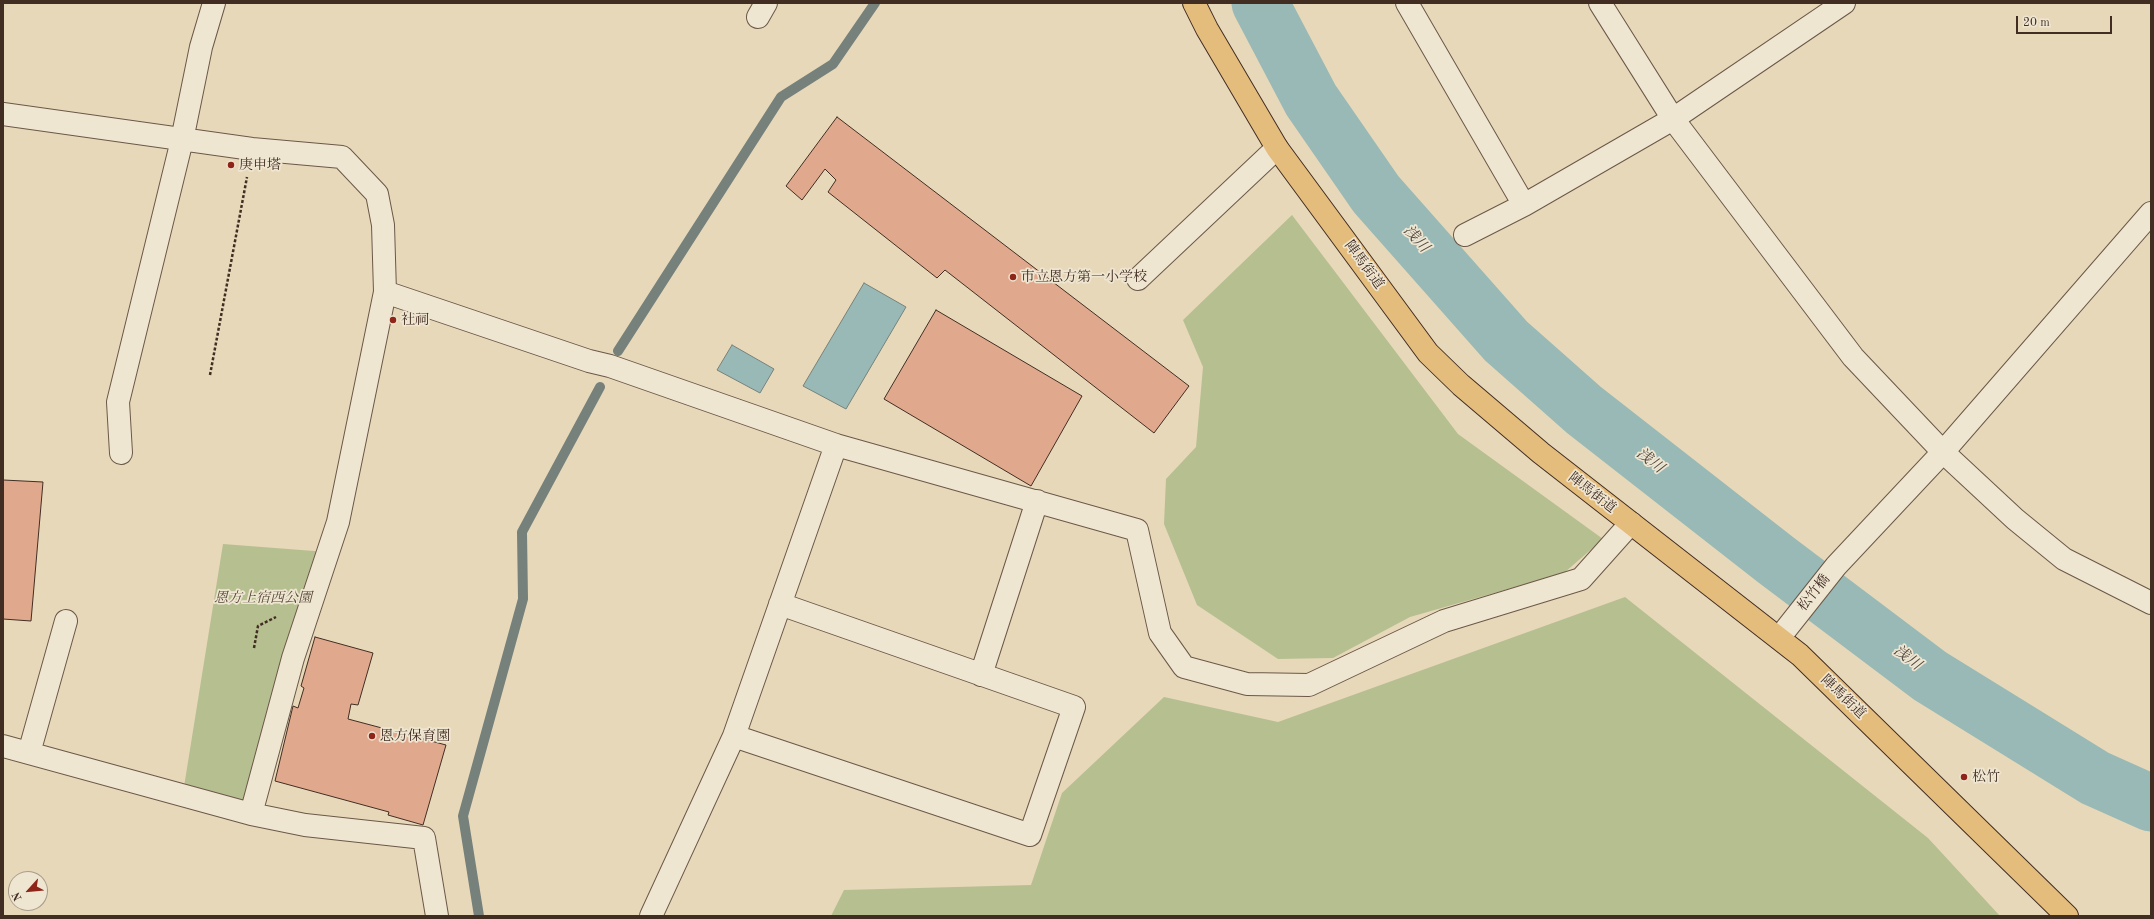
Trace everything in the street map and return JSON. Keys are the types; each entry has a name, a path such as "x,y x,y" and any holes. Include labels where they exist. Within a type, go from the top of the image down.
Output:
{"main road":[{"name":"陣馬街道","path":"1194,3 1207,29 1277,148 1428,352 1490,410 1632,523 1786,630 1806,660 2067,916"}],"street":[{"path":"121,453 118,402 182,140 201,47 214,3"},
{"path":"1407,3 1524,205"},
{"path":"1600,3 1673,119 1853,357 1944,452 2015,518 2064,559 2151,603"},
{"path":"1465,235 1524,205 1673,119 1844,3"},
{"path":"3,114 252,149 342,156 377,194 383,225 384,292 338,522 293,658 251,814"},
{"path":"1138,279 1277,148"},
{"name":"松竹橋","path":"1786,630 1836,566 1944,452 2151,213"},
{"path":"384,292 589,361 610,366 836,445 1137,530 1160,633 1164,639 1184,667 1247,684 1309,685 1444,621 1581,579 1632,523"},
{"path":"650,916 734,736 836,445"},
{"path":"981,675 1037,501"},
{"path":"734,736 1030,836 1074,707 780,604"},
{"path":"29,753 66,621"},
{"path":"3,746 251,814 305,825 424,838 437,916"}],"path":[{"path":"210,375 252,149"}],"green space":[{"path":"1292,215 1458,434 1603,539 1564,573 1410,617 1333,658 1278,659 1197,605 1164,524 1166,479 1196,447 1203,367 1183,320"},
{"name":"恩方上宿西公園","path":"223,544 327,552 251,814 183,793"},
{"path":"1625,597 1928,838 2000,916 831,916 844,890 1031,885 1062,793 1164,697 1278,722"}],"water":[{"path":"864,283 906,307 846,409 803,386"},
{"path":"732,345 774,369 760,393 717,370"}],"building":[{"path":"837,117 1189,386 1154,433 945,270 937,278 828,192 836,180 825,169 802,200 786,186"},
{"path":"936,310 1082,396 1031,486 884,399"},
{"path":"3,480 43,482 31,621 3,619"},
{"name":"恩方保育園","path":"315,637 373,653 358,705 351,704 348,719 446,745 423,825 388,815 389,812 275,781 293,706 298,708 304,688 301,686"}],"waterway":[{"path":"618,351 781,97 833,64 875,3"},
{"name":"浅川","path":"1260,3 1311,100 1376,194 1506,341 1584,410 1776,560 1930,676 2095,778 2151,803"},
{"path":"479,916 463,816 523,599 522,532 600,387"}],"place":[{"name":"庚申塔","path":"231,165"},
{"name":"市立恩方第一小学校","path":"1013,277"},
{"name":"社祠","path":"393,320"},
{"name":"恩方保育園","path":"372,736"},
{"name":"松竹","path":"1964,777"}]}
